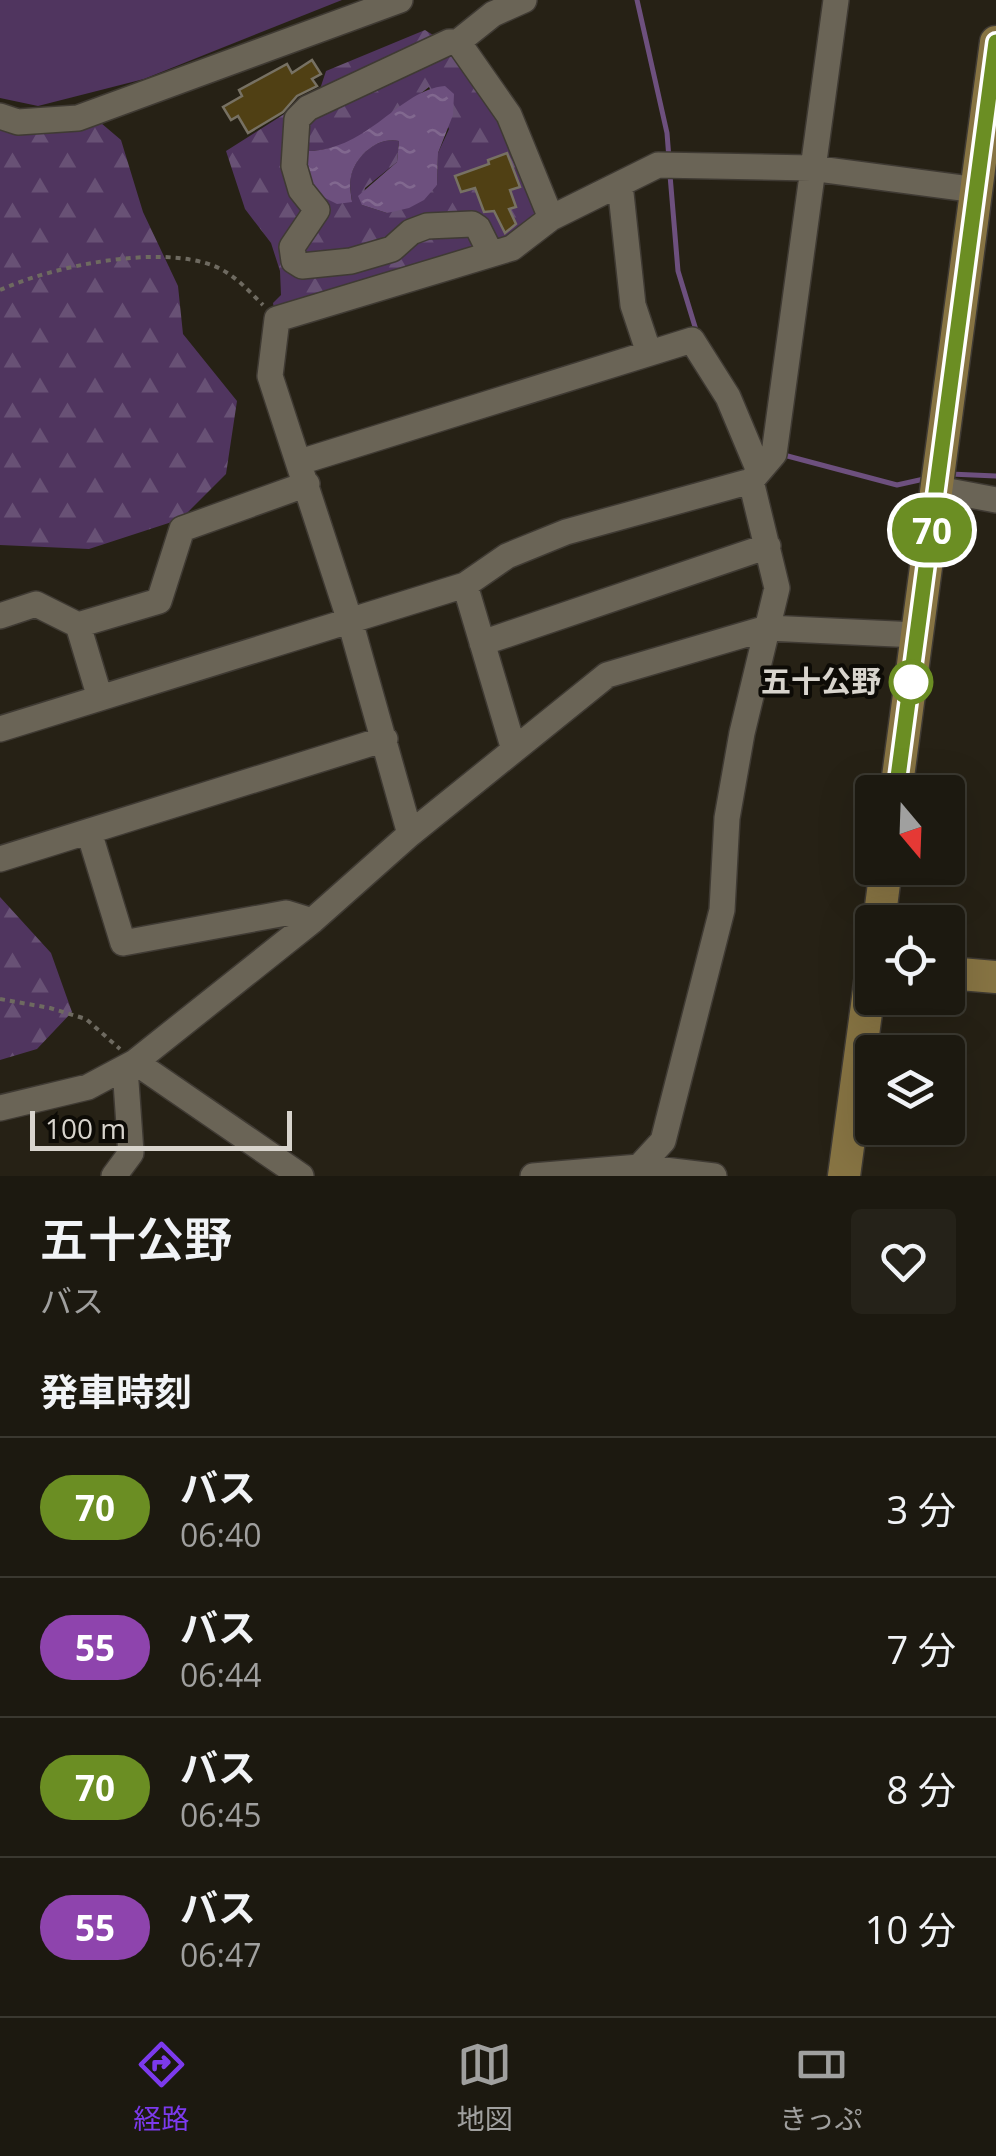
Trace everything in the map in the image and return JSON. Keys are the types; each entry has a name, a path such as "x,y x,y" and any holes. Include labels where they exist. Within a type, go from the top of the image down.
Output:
{"main road":[{"path":"898,775 996,42"},
{"path":"965,974 996,977"},
{"path":"844,1176 866,1015"}],"street":[{"path":"0,116 18,122 78,118 400,0"},
{"path":"458,42 484,5 524,0"},
{"path":"0,729 465,585 507,556 566,532 755,476 774,454 836,0"},
{"path":"458,42 449,42 308,108 298,119 294,166 301,190 317,210 292,247 294,261 302,266 351,261 392,249 411,232 428,226 472,224 492,254"},
{"path":"458,42 509,115 552,218"},
{"path":"410,834 350,621 270,376 276,319 512,248 552,218 658,165 811,168 977,190"},
{"path":"620,184 633,305 649,353"},
{"path":"302,266 300,282 308,310"},
{"path":"0,616 36,604 78,625 159,601 182,529 303,473 692,340 728,397 755,476 777,588 742,732 727,818 722,910 663,1141 639,1166"},
{"path":"938,490 996,500"},
{"path":"482,644 768,546"},
{"path":"465,585 514,750"},
{"path":"78,625 100,698"},
{"path":"0,1108 88,1087 130,1065 312,920 410,834 607,674 767,628 918,635"},
{"path":"0,859 384,739"},
{"path":"89,832 123,943 286,913 312,920"},
{"path":"116,1175 131,1153 130,1065"},
{"path":"130,1065 301,1176"},
{"path":"533,1176 639,1166 714,1176"}],"path":[{"path":"0,290 70,267 168,255 211,265 232,275 276,319"},
{"path":"0,1000 86,1019 130,1065"}],"green space":[{"path":"0,0 342,0 144,79 38,106 0,98"},
{"path":"425,30 455,49 504,120 541,215 505,242 274,309 273,303 281,295 280,271 271,243 245,209 226,151 319,92 326,71","holes":["429,87 449,129 438,153 437,185 387,213 362,205 365,188 397,162 399,141 376,144 358,161 350,179 352,201 309,151 358,137"]},
{"path":"101,123 121,140 143,212 178,286 183,334 237,401 226,474 181,519 89,549 0,545 0,128"},
{"path":"0,897 51,953 72,1012 37,1049 0,1060"}],"water":[{"path":"445,86 454,94 453,115 438,153 437,185 424,200 387,213 362,205 358,196 397,162 399,141 391,140 369,149 357,162 350,180 352,202 337,204 317,194 306,163 309,151 350,141 413,98"}],"building":[{"path":"312,60 321,74 312,79 317,86 297,96 283,112 248,133 238,116 231,120 223,107 242,96 239,90 287,64 292,73"},
{"path":"507,153 520,187 510,190 516,207 509,209 516,224 505,233 494,211 484,212 475,188 461,192 455,176"}],"waterway":[{"path":"637,0 667,133 669,159"},
{"path":"670,175 678,271 696,330"},
{"path":"780,454 897,485 924,479"},
{"path":"950,474 996,476"}],"bus line":[{"name":"70","path":"898,775 996,42"}],"place":[{"name":"五十公野","path":"911,682"}]}
